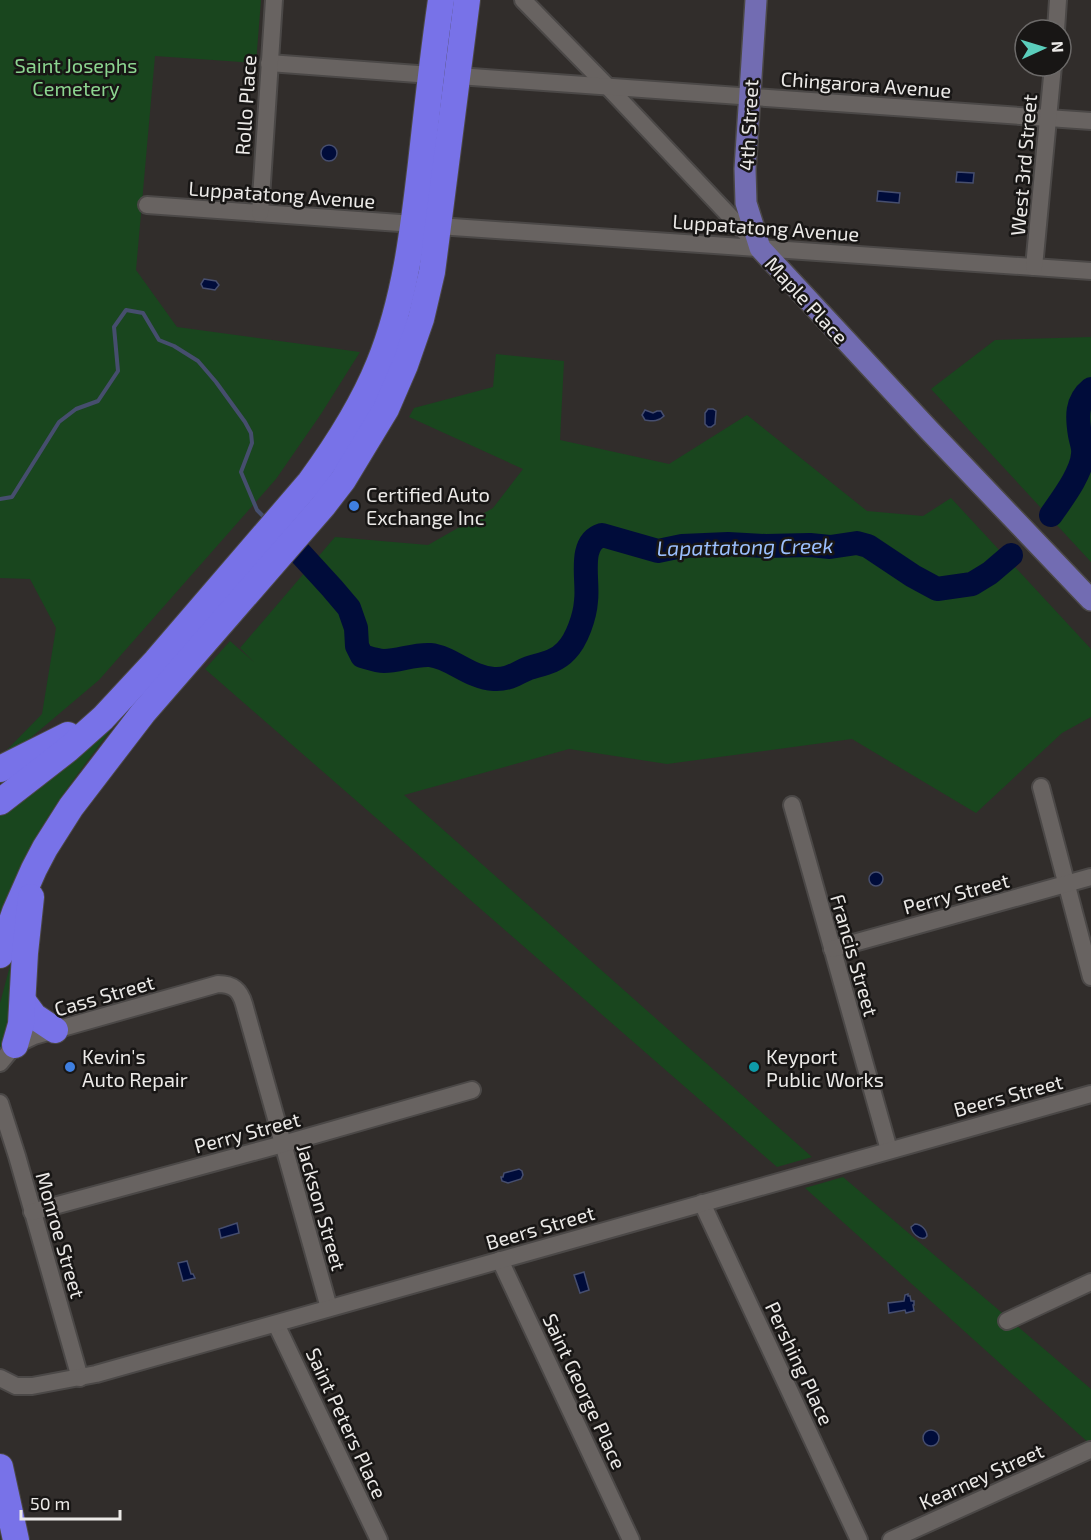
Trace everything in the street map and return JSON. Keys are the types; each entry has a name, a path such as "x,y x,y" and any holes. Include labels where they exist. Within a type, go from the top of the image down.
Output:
{"highway":[{"path":"0,955 15,912 34,869 71,807 151,704 323,506 343,480 386,409 421,319 432,272 426,225 431,75 441,0"},
{"path":"0,802 104,718 144,675 310,482 359,407 389,338 426,225 458,76 467,0"},
{"path":"0,769 104,718"},
{"path":"7,1054 21,1024 25,952 34,869"},
{"path":"23,1001 34,1016 56,1030"},
{"path":"0,1467 16,1540"}],"main road":[{"name":"4th Street","path":"756,0 745,169 746,203 760,248"},
{"name":"Maple Place","path":"760,248 1091,600"}],"street":[{"name":"Rollo Place","path":"260,213 274,0"},
{"name":"Maple Place","path":"523,0 760,248"},
{"path":"1057,18 1058,0"},
{"path":"269,63 431,75"},
{"name":"Chingarora Avenue","path":"458,76 1091,121"},
{"name":"West 3rd Street","path":"1034,267 1052,78"},
{"name":"Luppatatong Avenue","path":"147,205 1091,271"},
{"path":"1041,787 1091,977"},
{"name":"Francis Street","path":"792,805 888,1150"},
{"name":"Perry Street","path":"832,949 1091,877"},
{"name":"Cass Street","path":"7,1054 22,1041 56,1030 218,984 228,984"},
{"name":"Jackson Street","path":"228,984 236,988 242,998 329,1308"},
{"name":"Perry Street","path":"32,1212 472,1090"},
{"name":"Beers Street","path":"0,1378 16,1386 24,1387 80,1378 1091,1094"},
{"name":"Monroe Street","path":"0,1103 80,1378"},
{"name":"Pershing Place","path":"702,1203 860,1540"},
{"name":"Saint George Place","path":"500,1260 631,1540"},
{"path":"1007,1321 1091,1282"},
{"name":"Saint Peters Place","path":"276,1324 379,1540"},
{"name":"Kearney Street","path":"891,1540 1089,1450"}],"green space":[{"name":"Saint Josephs Cemetery","path":"0,0 261,0 256,63 155,56 136,270 177,327 360,352 276,479 99,680 21,746 0,757 42,714 56,628 30,579 0,578"},
{"path":"1091,337 1091,562 931,389 995,340"},
{"path":"496,354 564,361 560,440 669,464 747,415 867,511 923,516 951,498 1091,649 1091,717 1062,733 976,813 852,739 667,764 569,749 404,795 812,1157 777,1167 205,669 230,641 254,662 240,648 335,537 428,545 493,508 523,469 409,417 414,408 493,387"},
{"path":"138,695 51,813 23,861 0,914 0,815"},
{"path":"20,938 10,1036 0,1051 0,1003"},
{"path":"843,1177 1091,1389 1091,1445 805,1188"}],"shaded area":[{"path":"329,145 337,153 329,161 321,153"},
{"path":"957,172 974,173 973,183 956,182"},
{"path":"878,191 900,193 899,203 877,201"},
{"path":"204,279 216,281 219,285 215,290 203,288 201,284"},
{"path":"708,409 716,411 715,424 711,427 705,424 705,413"},
{"path":"645,410 653,413 661,411 664,416 653,421 645,420 642,415"},
{"path":"873,872 879,872 883,879 879,886 873,886 869,882 869,876"},
{"path":"519,1169 523,1175 521,1179 508,1183 502,1181 501,1177 504,1173"},
{"path":"237,1223 239,1233 221,1238 219,1229"},
{"path":"915,1224 925,1230 927,1236 925,1238 918,1237 913,1232 911,1227"},
{"path":"187,1261 191,1274 195,1278 183,1281 178,1263"},
{"path":"584,1272 589,1290 580,1293 574,1275"},
{"path":"908,1294 911,1301 914,1301 914,1311 889,1313 888,1303 904,1301 905,1295"},
{"path":"928,1430 934,1430 939,1438 937,1444 928,1446 923,1441 923,1435"}],"waterway":[{"name":"Lapattatong Creek","path":"0,499 12,497 59,422 76,409 98,401 118,371 114,327 126,310 143,313 159,340 174,346 198,361 245,422 251,433 252,443 241,472 257,510 264,517"},
{"path":"1051,515 1071,486 1082,461 1083,449 1078,416 1080,404 1091,389"},
{"name":"Lapattatong Creek","path":"300,553 349,608 356,628 357,646 362,656 384,661 430,655 445,659 477,675 494,679 508,677 553,660 562,655 574,641 585,607 586,564 589,546 594,539 602,535 658,551 682,546 728,544 830,547 857,543 868,546 937,589 972,584 990,573 1011,555"}],"place":[{"name":"Certified Auto Exchange Inc","path":"354,506"},
{"name":"Kevin's Auto Repair","path":"70,1067"},
{"name":"Keyport Public Works","path":"754,1067"}]}
